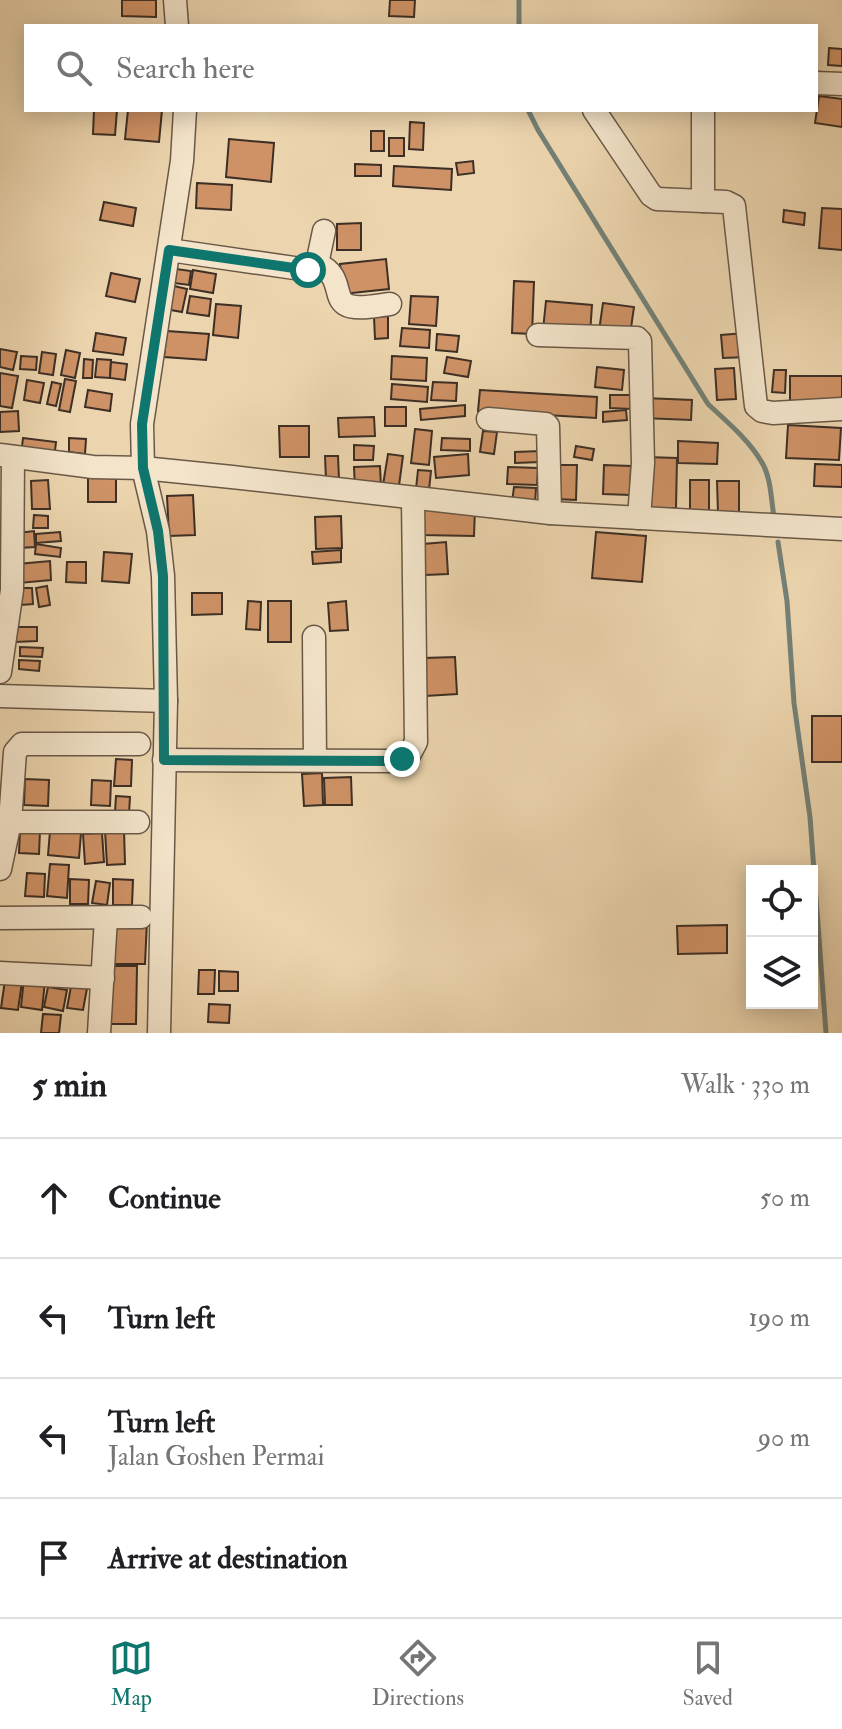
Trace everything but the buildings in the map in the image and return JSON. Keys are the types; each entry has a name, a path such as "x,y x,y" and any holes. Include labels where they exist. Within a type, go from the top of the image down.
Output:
{"street":[{"path":"175,0 177,24"},
{"path":"818,83 842,84"},
{"path":"159,1033 166,701 163,576 158,531 143,468 142,424 182,161 185,112"},
{"path":"595,112 646,191 657,199 726,202 734,206 756,406 773,413 842,409"},
{"path":"703,112 703,201"},
{"path":"169,250 308,270 317,264 324,231"},
{"path":"317,264 336,279 342,301 347,305 390,304"},
{"path":"538,335 637,338 640,341 643,463 639,518"},
{"path":"488,419 548,426 550,513"},
{"path":"0,672 12,590 6,456 550,513 842,529"},
{"path":"164,760 394,761 409,755 416,742 413,499"},
{"path":"314,637 315,760"},
{"path":"0,696 166,701"},
{"path":"0,869 10,822 15,752 22,744 139,744"},
{"path":"10,822 138,822"},
{"path":"0,918 141,917"},
{"path":"99,1033 106,918"},
{"path":"0,973 103,978"}],"waterway":[{"path":"519,0 519,24"},
{"path":"529,112 708,404 743,438 761,461 769,481 774,517"},
{"path":"778,542 787,601 794,703 810,817 826,1033"}],"route":[{"path":"308,270 169,250 142,424 143,468 158,531 163,576 164,760 402,759"}]}
